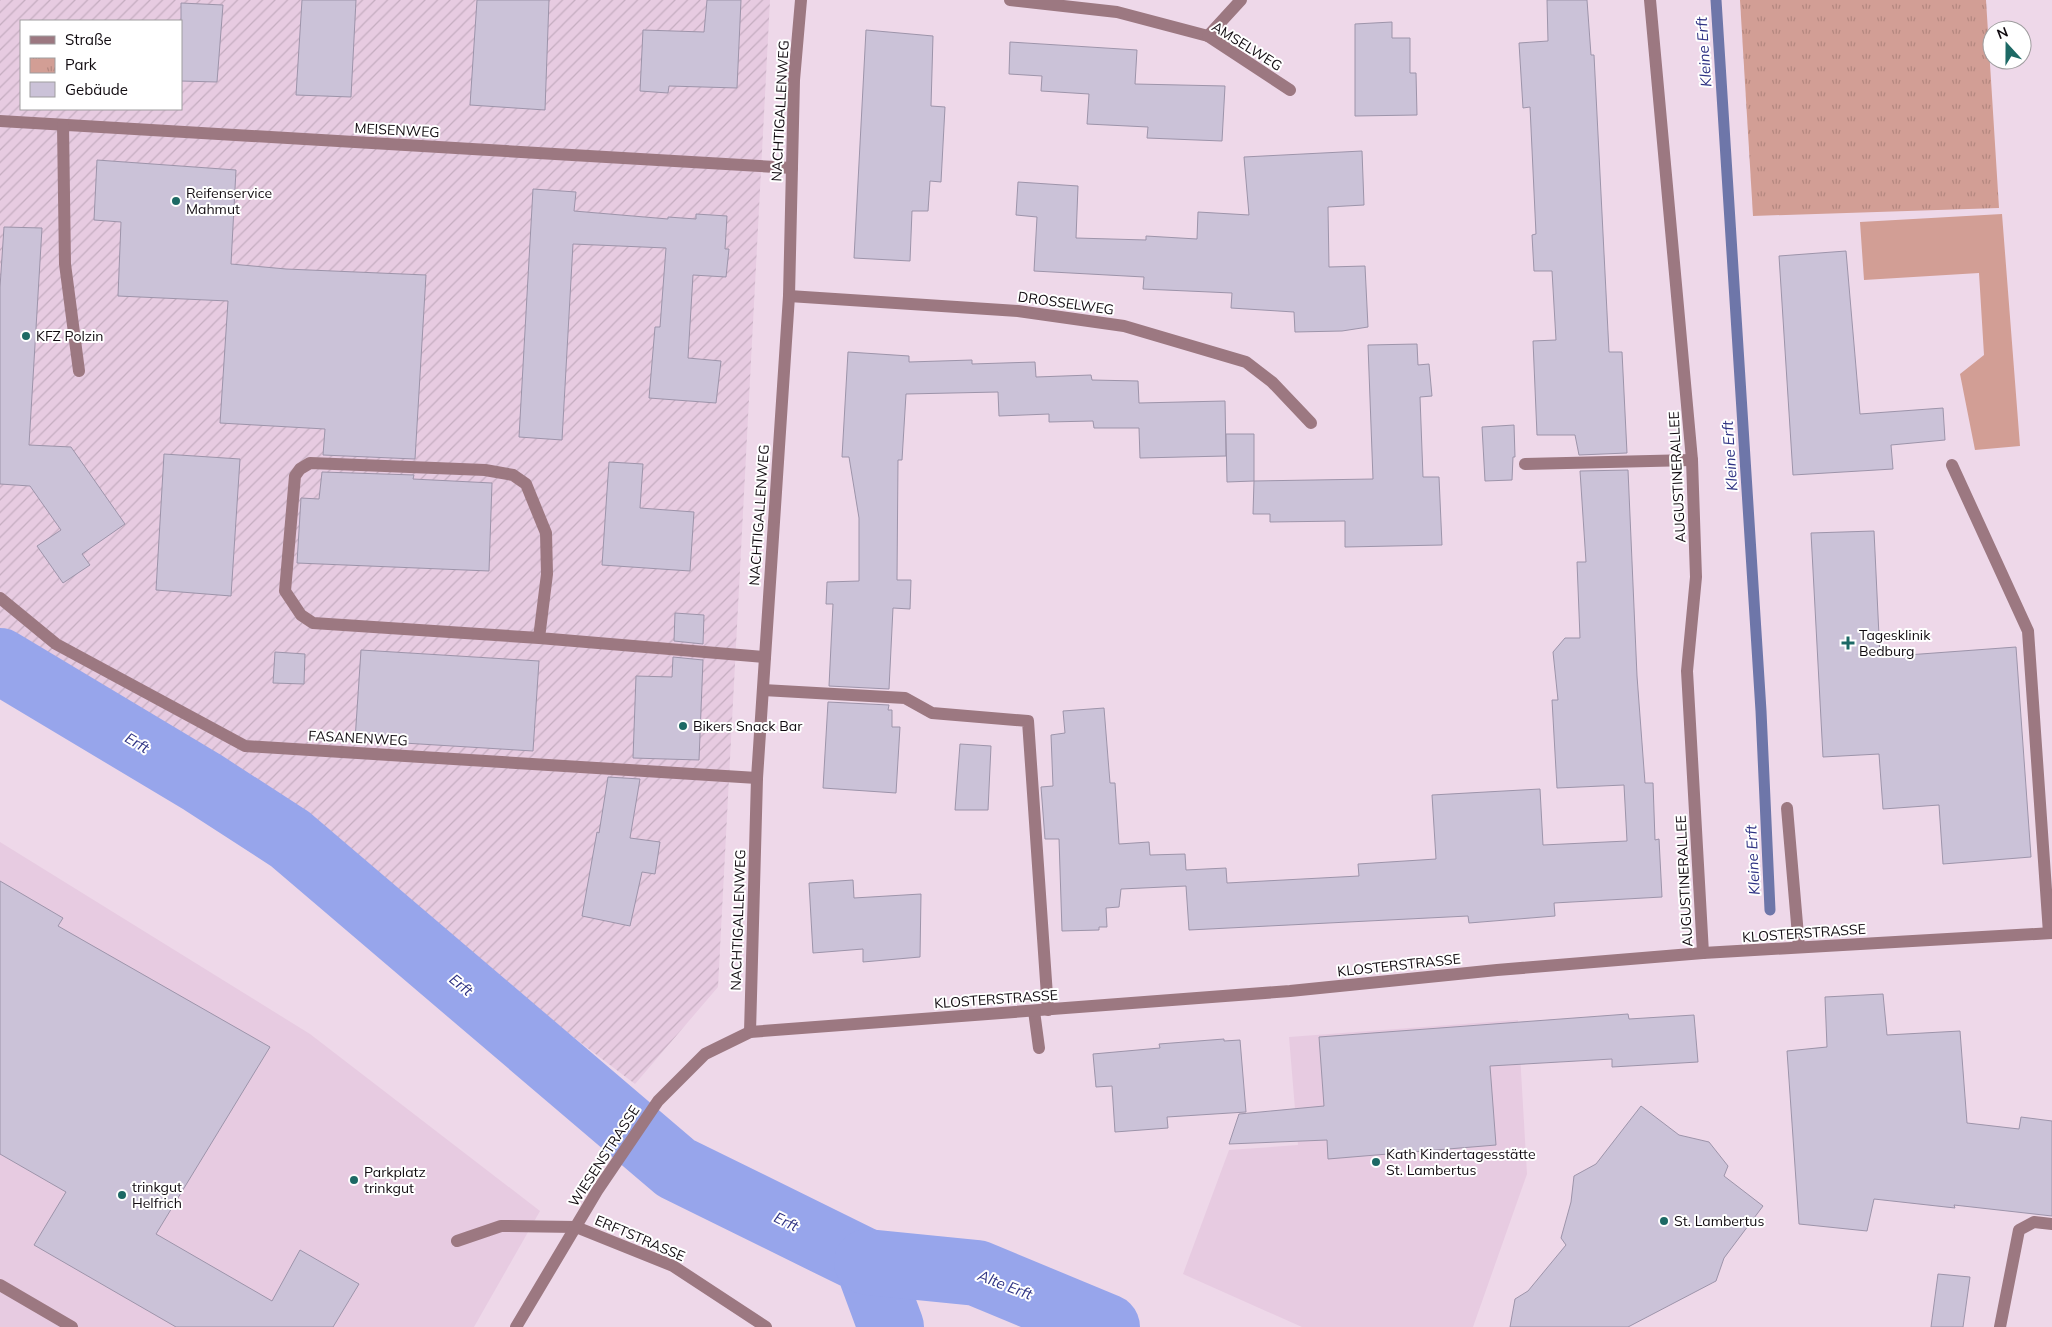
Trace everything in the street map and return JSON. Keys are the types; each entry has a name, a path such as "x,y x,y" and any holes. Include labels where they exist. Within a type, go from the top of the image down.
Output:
{"street":[{"name":"NACHTIGALLENWEG","path":"750,1032 757,778 788,296 794,80 801,0"},
{"name":"AMSELWEG","path":"1010,0 1117,12 1208,36 1290,90"},
{"path":"1208,36 1241,0"},
{"name":"AUGUSTINERALLEE","path":"1650,0 1692,460 1696,577 1687,671 1703,953"},
{"name":"MEISENWEG","path":"0,121 792,168"},
{"path":"63,125 65,264 79,371"},
{"name":"DROSSELWEG","path":"788,296 1018,311 1124,326 1246,362 1272,382 1310,423"},
{"path":"1525,464 1692,460"},
{"path":"539,638 547,574 546,533 526,484 513,475 485,470 310,463 300,468 295,476 285,591 300,616 313,623 539,638 765,657"},
{"path":"1952,465 2028,631 2051,933"},
{"name":"FASANENWEG","path":"0,598 56,644 245,746 757,778"},
{"path":"763,690 904,698 932,713 1028,721 1048,1010"},
{"path":"1787,808 1799,947"},
{"name":"KLOSTERSTRASSE","path":"750,1032 1290,991 1497,970 1703,953 2051,933"},
{"path":"1034,1011 1039,1048"},
{"name":"WIESENSTRASSE","path":"516,1327 597,1191 658,1101 705,1054 750,1032"},
{"path":"2000,1327 2019,1230 2034,1222 2052,1224"},
{"path":"456,1241 501,1226 576,1227"},
{"name":"ERFTSTRASSE","path":"576,1227 673,1266 766,1327"},
{"path":"0,1285 72,1327"}],"shaded area":[{"path":"0,0 770,0 718,987 635,1084 299,829 0,630"},
{"path":"0,842 310,1034 540,1211 474,1327 0,1327"},
{"name":"Kath Kindertagesstätte St. Lambertus","path":"1518,1020 1527,1174 1473,1327 1302,1327 1183,1274 1229,1150 1298,1145 1289,1037"}],"green space":[{"path":"1740,0 1986,0 1987,20 1982,20 1982,70 1990,70 1999,208 1753,216"},
{"path":"2002,214 2020,446 1975,450 1960,374 1984,355 1979,273 1864,280 1860,222"}],"building":[{"path":"302,0 356,0 351,97 296,95"},
{"path":"477,0 549,0 545,110 470,105"},
{"path":"707,0 741,0 737,88 669,86 668,93 640,91 643,30 704,32"},
{"path":"1547,0 1587,0 1591,55 1594,55 1609,352 1622,352 1627,453 1579,455 1575,435 1537,435 1533,341 1556,340 1552,271 1534,271 1532,235 1536,234 1530,107 1523,108 1519,43 1548,41"},
{"path":"181,3 223,5 217,82 182,81"},
{"path":"1392,22 1392,38 1410,38 1410,73 1416,73 1417,115 1355,116 1355,24"},
{"path":"866,30 933,36 931,106 945,107 941,182 930,181 928,211 912,211 910,261 854,258"},
{"path":"1010,42 1137,50 1135,84 1225,86 1222,141 1147,138 1148,127 1087,124 1089,94 1041,91 1042,76 1009,74"},
{"path":"1362,151 1364,205 1328,207 1329,267 1365,266 1368,327 1342,331 1295,332 1294,312 1231,308 1232,293 1143,289 1144,277 1034,271 1037,217 1016,215 1018,182 1078,186 1076,238 1146,240 1146,236 1197,239 1198,212 1249,215 1244,157"},
{"path":"97,160 236,170 231,264 286,269 426,275 415,459 323,455 325,429 220,423 228,301 118,296 121,222 94,220"},
{"path":"533,189 576,192 574,211 668,219 668,217 696,219 696,214 727,216 725,249 729,249 726,277 693,275 688,358 721,361 716,403 649,398 655,327 660,327 666,248 573,244 562,440 519,437"},
{"path":"4,227 42,228 29,445 71,447 125,524 82,554 90,565 63,583 37,546 61,530 30,486 0,484 0,287"},
{"path":"1846,251 1860,414 1943,408 1945,440 1891,445 1893,469 1793,475 1779,256"},
{"path":"1417,344 1418,365 1429,364 1432,396 1420,397 1423,477 1439,477 1442,545 1345,547 1345,521 1270,522 1270,514 1253,514 1254,481 1373,479 1368,345"},
{"path":"848,352 909,356 909,362 972,360 972,364 1035,362 1036,377 1091,375 1092,380 1138,381 1139,403 1225,401 1226,456 1140,458 1139,428 1094,428 1093,421 1049,422 1049,414 999,416 998,392 906,394 902,460 898,460 897,580 911,580 910,609 893,608 889,689 829,686 833,604 826,604 827,582 859,581 859,518 849,457 842,457"},
{"path":"1514,425 1515,457 1513,457 1512,480 1485,481 1482,427"},
{"path":"1226,434 1254,434 1254,481 1227,482"},
{"path":"164,454 240,459 231,596 156,590"},
{"path":"609,462 643,464 640,508 694,512 690,571 602,565"},
{"path":"1628,470 1637,676 1645,783 1653,783 1655,840 1659,839 1662,897 1554,903 1555,916 1469,923 1468,916 1189,930 1186,886 1121,889 1119,907 1106,908 1107,927 1099,927 1099,930 1062,931 1059,839 1045,839 1041,787 1053,786 1051,735 1065,733 1063,711 1104,708 1110,783 1115,783 1119,844 1149,842 1150,855 1185,854 1186,870 1226,868 1227,883 1359,876 1358,864 1436,859 1432,795 1540,789 1543,845 1627,841 1624,785 1557,788 1552,700 1558,700 1553,652 1565,638 1580,638 1577,562 1586,562 1580,471"},
{"path":"322,472 414,475 413,479 492,483 489,571 297,563 301,498 319,499"},
{"path":"1874,531 1880,657 2016,647 2031,857 1943,864 1939,805 1883,809 1879,754 1823,757 1811,533"},
{"path":"675,613 704,615 703,644 674,641"},
{"path":"361,650 539,661 533,751 355,740"},
{"path":"275,652 305,654 304,684 273,683"},
{"path":"673,657 703,660 699,760 633,758 636,676 672,677"},
{"path":"828,702 889,705 888,710 892,710 892,727 900,727 896,793 823,788"},
{"path":"960,744 991,746 988,810 955,810"},
{"path":"608,777 640,779 630,838 660,842 655,874 642,872 630,926 582,916"},
{"path":"853,880 854,898 921,894 920,957 863,962 863,949 813,953 809,883"},
{"path":"0,881 63,918 58,926 270,1047 156,1234 272,1301 300,1250 359,1284 333,1327 176,1327 34,1245 66,1192 0,1154"},
{"path":"1883,994 1887,1035 1960,1031 1967,1123 2019,1129 2021,1117 2052,1121 2052,1216 1954,1205 1955,1208 1874,1199 1867,1231 1799,1224 1787,1051 1827,1047 1825,997"},
{"path":"1628,1014 1629,1019 1694,1015 1698,1062 1612,1067 1612,1059 1490,1066 1496,1145 1328,1159 1327,1140 1229,1144 1239,1114 1324,1106 1319,1037"},
{"path":"1224,1039 1224,1041 1240,1040 1246,1112 1167,1117 1168,1128 1115,1132 1112,1086 1096,1087 1093,1054 1160,1048 1159,1044"},
{"name":"St. Lambertus","path":"1641,1106 1679,1135 1709,1142 1728,1166 1724,1176 1763,1206 1724,1258 1716,1281 1628,1327 1510,1327 1515,1299 1528,1291 1566,1245 1561,1238 1571,1202 1574,1176 1596,1164"},
{"path":"1938,1274 1970,1277 1963,1327 1931,1327"}],"waterway":[{"name":"Kleine Erft","path":"1716,0 1761,711 1770,910"},
{"name":"Erft","path":"0,661 202,782 290,839 676,1168 867,1262 891,1327"},
{"name":"Alte Erft","path":"867,1262 977,1273 1107,1327"}],"place":[{"name":"Reifenservice Mahmut","path":"176,201"},
{"name":"KFZ Polzin","path":"26,336"},
{"name":"Tagesklinik Bedburg","path":"1848,643"},
{"name":"Bikers Snack Bar","path":"683,726"},
{"name":"Kath Kindertagesstätte St. Lambertus","path":"1376,1162"},
{"name":"Parkplatz trinkgut","path":"354,1180"},
{"name":"trinkgut Helfrich","path":"122,1195"},
{"name":"St. Lambertus","path":"1664,1221"}]}
